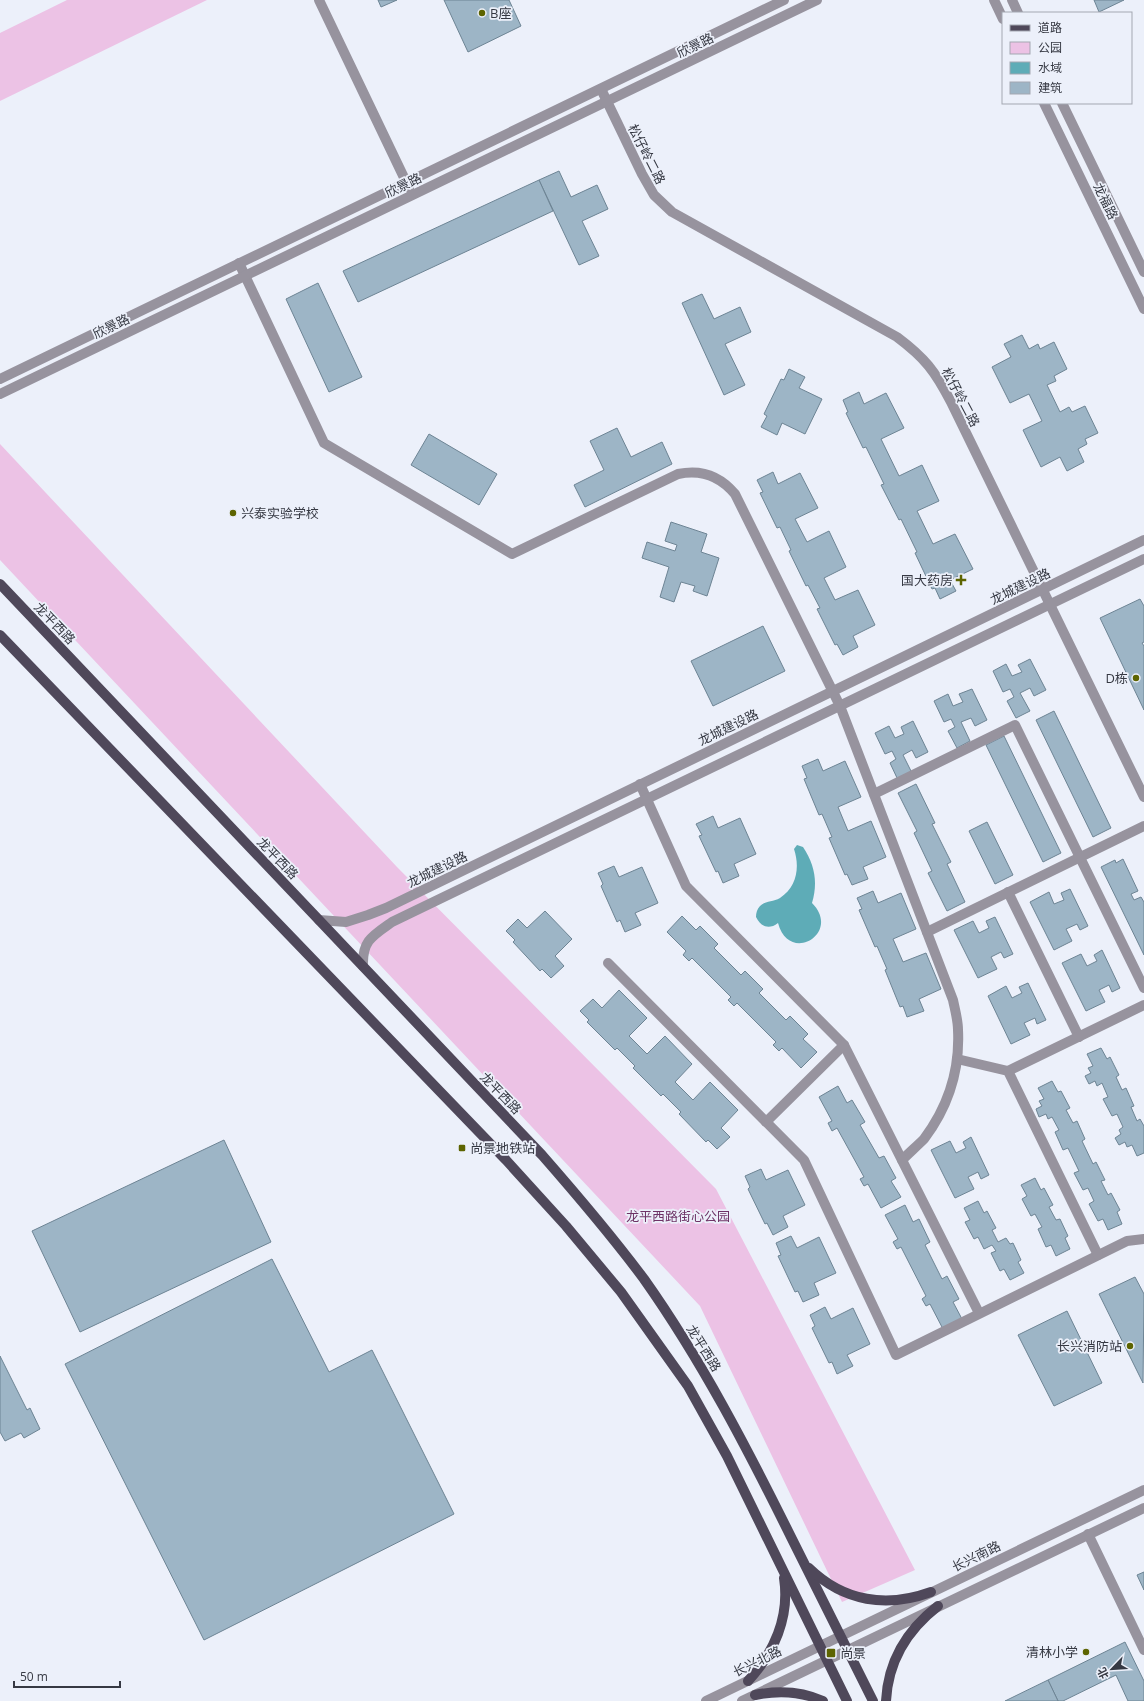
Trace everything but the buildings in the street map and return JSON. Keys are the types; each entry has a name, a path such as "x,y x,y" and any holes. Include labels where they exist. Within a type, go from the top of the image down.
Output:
{"main road":[{"name":"龙平西路","path":"0,584 542,1155 586,1205 644,1280 687,1345 719,1398 747,1447 873,1701"},
{"path":"0,635 496,1149 566,1226 621,1292 688,1386 727,1456 847,1701"},
{"path":"804,1563 828,1583 841,1591 863,1598 886,1601 902,1600 931,1592"},
{"path":"748,1681 772,1649 782,1624 785,1597 783,1570"},
{"path":"886,1701 889,1678 899,1650 916,1626 938,1606"},
{"path":"755,1695 767,1692 792,1692 804,1694 823,1701"}],"street":[{"path":"319,0 413,195"},
{"name":"欣景路","path":"0,379 784,0"},
{"name":"欣景路","path":"0,394 817,0"},
{"path":"994,0 1002,17"},
{"path":"1012,0 1018,12"},
{"name":"松仔岭二路","path":"601,89 654,195 672,212 898,337 919,353 936,375 951,402 1144,797"},
{"name":"龙福路","path":"1044,104 1144,310"},
{"name":"龙福路","path":"1062,104 1144,272"},
{"path":"239,263 324,443 512,554 678,474 696,472 714,476 729,487 740,502 840,706 953,1000 958,1029 958,1059 951,1088 940,1115 923,1139 902,1160"},
{"name":"龙城建设路","path":"319,920 346,922 368,916 1144,540"},
{"path":"363,966 362,953 367,942 377,932 392,922 1144,559"},
{"path":"874,794 1015,725 1144,988"},
{"path":"640,784 686,886 844,1045 979,1313"},
{"path":"927,932 1144,826"},
{"path":"1008,892 1079,1037"},
{"path":"608,963 804,1160 896,1355 1127,1241 1144,1239"},
{"path":"958,1059 1008,1071 1144,1005"},
{"path":"766,1122 844,1045"},
{"path":"1008,1071 1098,1256"},
{"name":"长兴南路","path":"820,1645 1144,1490"},
{"path":"742,1701 1144,1508"},
{"path":"1088,1534 1144,1650"},
{"name":"长兴北路","path":"706,1701 820,1645"}],"green space":[{"path":"67,0 207,0 0,101 0,33"},
{"name":"龙平西路街心公园","path":"0,444 397,867 716,1189 915,1570 842,1602 700,1306 0,560"}],"water":[{"path":"797,845 803,847 813,867 815,888 812,903 820,914 821,925 817,934 810,940 802,943 792,942 784,935 778,923 768,927 760,923 756,917 760,906 764,903 780,898 790,888 796,876 797,870 794,849"}],"place":[{"name":"B座","path":"482,13"},
{"name":"兴泰实验学校","path":"233,513"},
{"name":"国大药房","path":"961,580"},
{"name":"D栋","path":"1136,678"},
{"name":"尚景地铁站","path":"462,1148"},
{"name":"长兴消防站","path":"1130,1346"},
{"name":"清林小学","path":"1086,1652"},
{"name":"尚景","path":"831,1653"}]}
